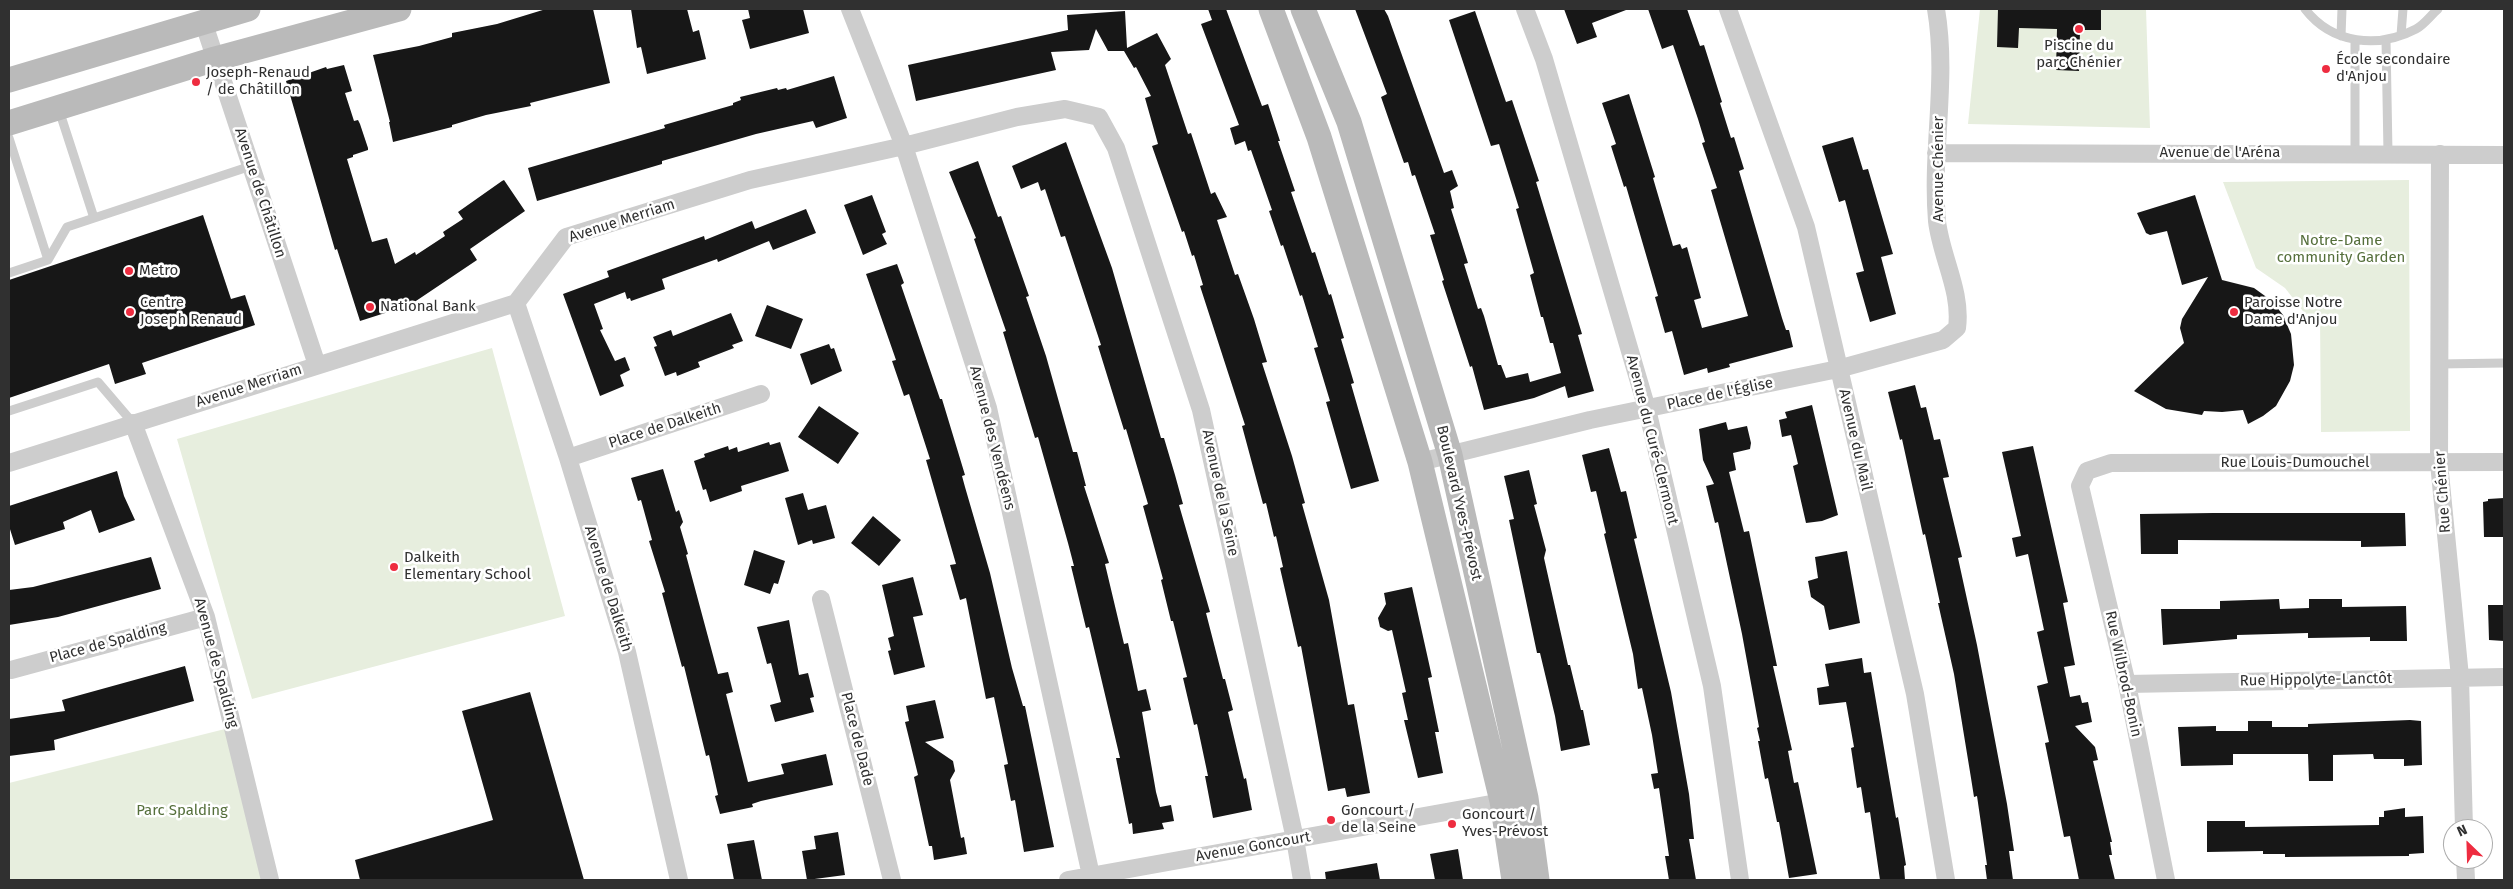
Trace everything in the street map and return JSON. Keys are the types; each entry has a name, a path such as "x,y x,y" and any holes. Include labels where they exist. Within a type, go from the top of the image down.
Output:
{"street":[{"path":"9,80 248,9"},
{"path":"9,123 215,59 399,9"},
{"name":"Avenue des Vendéens","path":"850,9 904,146 988,408 1092,878"},
{"name":"Boulevard Yves-Prévost","path":"1271,9 1321,145 1420,462 1537,880"},
{"name":"Boulevard Yves-Prévost","path":"1303,9 1352,134 1450,455 1514,800 1514,880"},
{"name":"Avenue du Curé-Clermont","path":"1526,9 1544,58 1647,409 1712,686 1740,880"},
{"name":"Avenue du Mail","path":"1728,9 1806,227 1915,694 1946,880"},
{"name":"Avenue Chénier","path":"1936,9 1940,34 1936,153 1937,222 1959,311 1957,328"},
{"name":"Avenue de Châtillon","path":"203,21 317,365"},
{"name":"Avenue Merriam","path":"9,463 516,303 566,237 750,180 904,146 1017,117 1064,109 1099,117"},
{"name":"Avenue de la Seine","path":"1099,117 1116,148 1201,410 1295,839 1302,880"},
{"path":"1321,145 1352,134"},
{"name":"Avenue de l'Aréna","path":"1936,153 2388,153 2504,155"},
{"name":"Rue Chénier","path":"2440,154 2439,463 2460,677 2464,819"},
{"name":"Avenue de Dalkeith","path":"516,303 568,458 627,652 679,880"},
{"name":"Place de l'Église","path":"1420,462 1590,420 1838,369 1943,340 1957,328"},
{"name":"Place de Dalkeith","path":"568,458 761,394"},
{"name":"Avenue de Spalding","path":"133,424 206,616 270,880"},
{"name":"Rue Louis-Dumouchel","path":"2087,471 2111,463 2504,462"},
{"name":"Rue Wilbrod-Bonin","path":"2087,471 2080,486 2127,684 2166,880"},
{"name":"Place de Dade","path":"821,599 892,880"},
{"name":"Place de Spalding","path":"11,670 206,616"},
{"name":"Rue Hippolyte-Lanctôt","path":"2127,684 2504,677"},
{"name":"Avenue Goncourt","path":"1068,880 1092,878 1514,800"}],"lane":[{"path":"2305,9 2313,19 2341,36 2362,42 2386,40 2402,35 2418,28 2438,9"},
{"path":"2341,36 2342,9"},
{"path":"2402,35 2403,9"},
{"path":"2355,40 2356,153"},
{"path":"2386,40 2388,153"},
{"path":"58,108 94,218"},
{"path":"9,138 48,260"},
{"path":"9,273 48,260 67,226 251,166"},
{"path":"2439,364 2504,363"},
{"path":"9,410 98,382 133,424"}],"green space":[{"path":"1980,9 2146,9 2150,128 1968,124"},
{"name":"Notre-Dame community Garden","path":"2409,180 2410,431 2321,432 2320,315 2306,315 2285,288 2256,268 2223,182"},
{"path":"492,348 565,616 252,699 177,439"},
{"name":"Parc Spalding","path":"233,727 270,880 9,880 9,783"}],"building":[{"path":"546,9 593,9 610,83 530,103 531,106 486,115 452,125 452,127 393,142 390,122 373,55 419,46 452,37 452,33 497,24"},
{"path":"631,9 687,9 693,32 699,30 706,59 647,74 641,47 637,48"},
{"path":"748,9 803,9 809,33 750,49 742,20 750,18"},
{"path":"1208,9 1226,9 1262,106 1268,104 1295,191 1291,192 1312,253 1315,252 1329,295 1331,294 1344,338 1341,339 1354,383 1351,384 1379,481 1351,489 1326,402 1330,401 1314,348 1318,347 1302,295 1300,296 1283,245 1281,246 1269,211 1272,210 1251,150 1248,151 1245,141 1235,145 1230,128 1239,125 1201,24 1212,20"},
{"path":"1355,9 1384,9 1388,16 1444,173 1452,170 1458,186 1450,191 1454,208 1451,209 1468,263 1464,264 1478,309 1481,308 1484,316 1498,365 1501,365 1506,378 1528,373 1530,382 1561,373 1553,343 1550,343 1543,317 1541,317 1530,275 1534,273 1516,209 1519,208 1499,144 1491,146 1449,20 1475,11 1506,102 1512,100 1539,181 1536,182 1582,334 1578,335 1594,391 1568,398 1565,386 1534,398 1484,410 1472,366 1470,367 1442,281 1444,280 1430,235 1435,234 1415,175 1412,176 1408,162 1404,163 1381,97 1387,94"},
{"path":"1564,9 1626,10 1592,23 1597,37 1577,44"},
{"path":"1648,9 1687,9 1700,46 1704,45 1731,138 1734,137 1744,169 1739,171 1782,318 1786,330 1789,330 1793,347 1729,364 1730,367 1708,373 1707,368 1684,375 1672,331 1665,333 1655,297 1658,296 1626,186 1624,187 1611,146 1616,144 1602,103 1629,94 1655,177 1653,178 1673,246 1680,244 1682,249 1687,247 1701,298 1694,300 1702,328 1748,316 1711,190 1717,188 1702,143 1705,142 1698,119 1673,45 1662,49"},
{"name":"Piscine du parc Chénier","path":"1998,9 2101,9 2101,30 2080,30 2079,71 2056,70 2057,29 2019,28 2018,48 1997,47"},
{"path":"1125,11 1127,48 1157,33 1171,59 1165,65 1188,134 1191,133 1211,194 1215,192 1227,217 1217,220 1235,275 1238,274 1254,319 1267,362 1262,363 1305,503 1302,504 1329,600 1348,705 1354,704 1370,793 1347,797 1345,788 1328,791 1301,646 1298,647 1280,568 1283,567 1276,536 1274,537 1266,503 1263,504 1242,426 1245,425 1200,286 1203,285 1194,255 1192,256 1184,231 1182,232 1152,146 1158,144 1145,98 1151,96 1136,67 1134,68 1124,51 1108,51 1096,29 1089,50 1051,52 1056,70 916,101 908,65 1068,30 1067,15"},
{"path":"344,65 352,91 345,93 354,121 358,120 368,148 368,150 347,159 372,242 387,238 395,264 415,252 416,255 445,236 443,232 463,219 458,212 504,180 525,211 470,249 477,260 410,305 360,321 337,249 335,250 286,81 326,67 327,69"},
{"path":"834,76 847,118 816,128 813,121 756,134 662,161 662,164 537,201 528,168 665,128 664,125 733,105 733,103 741,100 740,97 777,88 778,90 786,88 787,90"},
{"path":"1853,137 1863,170 1868,169 1893,254 1881,257 1896,314 1870,322 1856,273 1864,271 1845,200 1839,202 1822,146"},
{"path":"1066,142 1112,268 1161,438 1164,438 1175,475 1183,504 1179,505 1210,612 1206,613 1233,710 1228,712 1244,779 1246,778 1252,810 1213,818 1205,776 1208,776 1197,724 1194,725 1183,678 1187,677 1173,621 1171,621 1161,580 1163,579 1143,506 1148,504 1126,429 1124,430 1098,346 1101,345 1065,236 1061,237 1045,189 1041,191 1038,182 1021,189 1012,166"},
{"path":"978,161 998,217 1001,216 1029,296 1026,297 1046,356 1073,452 1077,452 1086,486 1084,486 1109,563 1105,564 1124,644 1128,643 1138,691 1146,689 1151,710 1142,712 1156,792 1160,807 1171,805 1174,821 1162,823 1164,829 1133,834 1132,823 1129,824 1116,758 1120,758 1089,627 1086,628 1071,566 1074,566 1068,543 1038,437 1035,438 1003,332 1006,331 974,239 976,238 949,172"},
{"path":"872,195 886,232 882,234 887,244 863,255 844,205"},
{"name":"Paroisse Notre Dame d'Anjou","path":"2195,195 2222,280 2254,288 2272,301 2283,315 2291,334 2294,365 2290,381 2276,406 2248,424 2243,410 2204,411 2202,415 2166,409 2134,391 2184,343 2180,328 2182,319 2208,277 2182,285 2167,231 2150,235 2146,233 2137,213"},
{"path":"806,209 816,233 773,250 769,241 718,262 717,259 662,279 665,289 631,301 630,298 627,299 625,292 594,304 603,329 600,330 615,361 625,357 630,370 620,375 624,386 600,396 563,294 609,277 607,271 704,236 705,240 752,221 755,229"},
{"name":"Centre Joseph Renaud","path":"203,215 231,299 245,295 255,325 142,363 146,374 115,384 109,364 9,398 9,280"},
{"path":"897,264 904,283 901,285 940,399 942,399 965,475 962,476 990,573 1012,668 1023,706 1025,706 1054,847 1024,852 1015,800 1011,801 1004,765 1008,764 994,697 986,699 966,598 960,600 950,565 956,564 926,460 930,459 909,394 904,396 892,361 896,360 866,274"},
{"path":"767,305 803,319 791,349 755,336"},
{"path":"731,313 743,341 732,345 734,348 698,362 700,367 677,376 676,372 665,376 654,347 657,346 653,337 671,330 673,336"},
{"path":"829,344 831,349 834,348 842,371 811,385 800,354"},
{"path":"1915,385 1921,408 1926,407 1934,440 1940,439 1949,477 1943,478 1962,557 1958,558 1977,645 2007,804 2014,851 2009,851 2013,880 1987,880 1985,865 1987,865 1977,796 1974,797 1954,674 1938,603 1940,603 1902,439 1900,440 1888,392"},
{"path":"1812,405 1838,515 1822,521 1806,523 1793,466 1798,464 1791,435 1782,437 1779,420 1787,418 1785,412"},
{"path":"819,406 859,433 838,464 798,437"},
{"path":"1726,422 1728,430 1747,426 1751,443 1750,449 1733,453 1736,470 1729,472 1744,532 1749,531 1777,666 1773,666 1792,750 1788,751 1794,783 1798,782 1817,874 1789,878 1779,822 1777,822 1768,778 1765,779 1758,741 1760,741 1757,728 1759,727 1742,634 1718,522 1715,523 1706,486 1714,484 1703,460 1699,429"},
{"path":"769,442 770,445 780,442 789,471 741,486 742,491 710,502 706,489 703,490 694,461 705,457 704,454 728,446 729,450 737,447 738,452"},
{"path":"2033,446 2068,602 2063,603 2075,665 2064,667 2070,697 2080,695 2082,703 2088,702 2092,722 2075,726 2095,747 2098,760 2093,761 2112,842 2110,842 2112,855 2109,855 2115,880 2079,880 2070,836 2064,837 2045,743 2049,742 2037,686 2048,683 2037,632 2044,630 2028,554 2016,557 2012,538 2021,536 2002,452"},
{"path":"1609,448 1621,492 1626,491 1637,538 1634,539 1671,692 1689,794 1694,839 1689,839 1696,880 1669,880 1665,856 1669,856 1659,788 1654,789 1651,774 1658,773 1652,735 1642,688 1638,689 1633,654 1604,534 1606,533 1596,491 1591,492 1582,455"},
{"path":"663,469 676,512 679,510 683,522 680,527 688,554 686,555 718,674 728,672 733,692 726,694 748,782 784,774 781,764 826,754 833,785 761,801 752,804 753,807 720,814 715,796 718,795 709,755 706,756 684,666 682,667 662,593 665,592 649,541 652,540 641,500 638,501 631,478"},
{"path":"1529,470 1537,504 1534,505 1546,550 1544,558 1568,665 1570,665 1581,710 1583,710 1590,745 1561,751 1540,653 1537,653 1509,520 1514,519 1504,476"},
{"path":"117,471 124,496 135,520 99,533 91,510 63,522 65,529 15,545 9,526 9,506"},
{"path":"803,493 808,510 826,505 835,538 813,544 812,540 798,545 785,498"},
{"path":"2504,498 2504,537 2484,537 2483,502 2488,501 2488,499"},
{"path":"2405,513 2406,546 2361,547 2361,541 2178,540 2178,554 2141,554 2140,514"},
{"path":"873,516 901,540 879,566 851,543"},
{"path":"754,550 785,561 778,584 774,583 770,594 744,585"},
{"path":"1847,551 1860,623 1829,630 1824,606 1811,597 1808,581 1818,578 1815,557"},
{"path":"151,557 161,589 58,617 9,625 9,590 33,587"},
{"path":"913,577 923,615 913,617 925,667 894,675 888,651 891,650 888,638 894,636 882,585"},
{"path":"1412,587 1432,677 1428,678 1439,732 1435,732 1443,773 1418,778 1404,720 1408,720 1402,693 1406,692 1392,630 1388,631 1380,627 1378,618 1386,604 1384,593"},
{"path":"2279,599 2280,609 2309,608 2309,599 2342,599 2342,607 2406,606 2407,641 2370,641 2370,637 2308,638 2308,633 2237,635 2237,639 2163,645 2161,609 2220,609 2220,601"},
{"path":"2488,605 2504,605 2504,641 2489,640"},
{"path":"789,620 799,675 808,673 814,697 810,698 814,712 775,722 770,705 781,702 771,663 767,664 757,627"},
{"path":"1862,658 1864,673 1871,672 1906,865 1904,866 1905,880 1880,880 1870,812 1865,813 1861,787 1857,788 1851,748 1854,747 1846,702 1819,705 1817,688 1829,686 1825,664"},
{"path":"185,666 194,701 54,740 55,750 9,756 9,719 65,711 62,700"},
{"path":"530,692 584,880 360,880 355,860 493,820 462,711"},
{"path":"935,700 944,738 925,742 953,761 955,771 950,780 961,838 964,837 967,854 934,860 932,846 929,846 914,777 918,775 905,722 909,721 906,706"},
{"path":"2248,721 2272,721 2272,727 2308,727 2308,724 2421,721 2422,765 2404,766 2404,759 2374,759 2373,754 2333,755 2333,781 2309,781 2308,754 2233,754 2233,765 2181,766 2178,727 2216,726 2216,731 2248,731"},
{"path":"2405,808 2405,817 2423,816 2424,853 2409,854 2409,856 2285,857 2285,854 2263,854 2263,851 2207,852 2207,821 2245,821 2245,827 2379,825 2379,817 2384,817 2384,811"},
{"path":"838,832 845,875 807,880 802,851 816,849 814,836"},
{"path":"754,840 762,880 734,880 727,844"},
{"path":"1458,849 1463,880 1435,880 1430,854"},
{"path":"1377,863 1380,880 1326,880 1325,872"}],"place":[{"name":"Piscine du parc Chénier","path":"2079,29"},
{"name":"École secondaire d'Anjou","path":"2326,69"},
{"name":"Joseph-Renaud / de Châtillon","path":"196,82"},
{"name":"Metro","path":"129,271"},
{"name":"National Bank","path":"370,307"},
{"name":"Centre Joseph Renaud","path":"130,312"},
{"name":"Paroisse Notre Dame d'Anjou","path":"2234,312"},
{"name":"Dalkeith Elementary School","path":"394,567"},
{"name":"Goncourt / de la Seine","path":"1331,820"},
{"name":"Goncourt / Yves-Prévost","path":"1452,824"}]}
